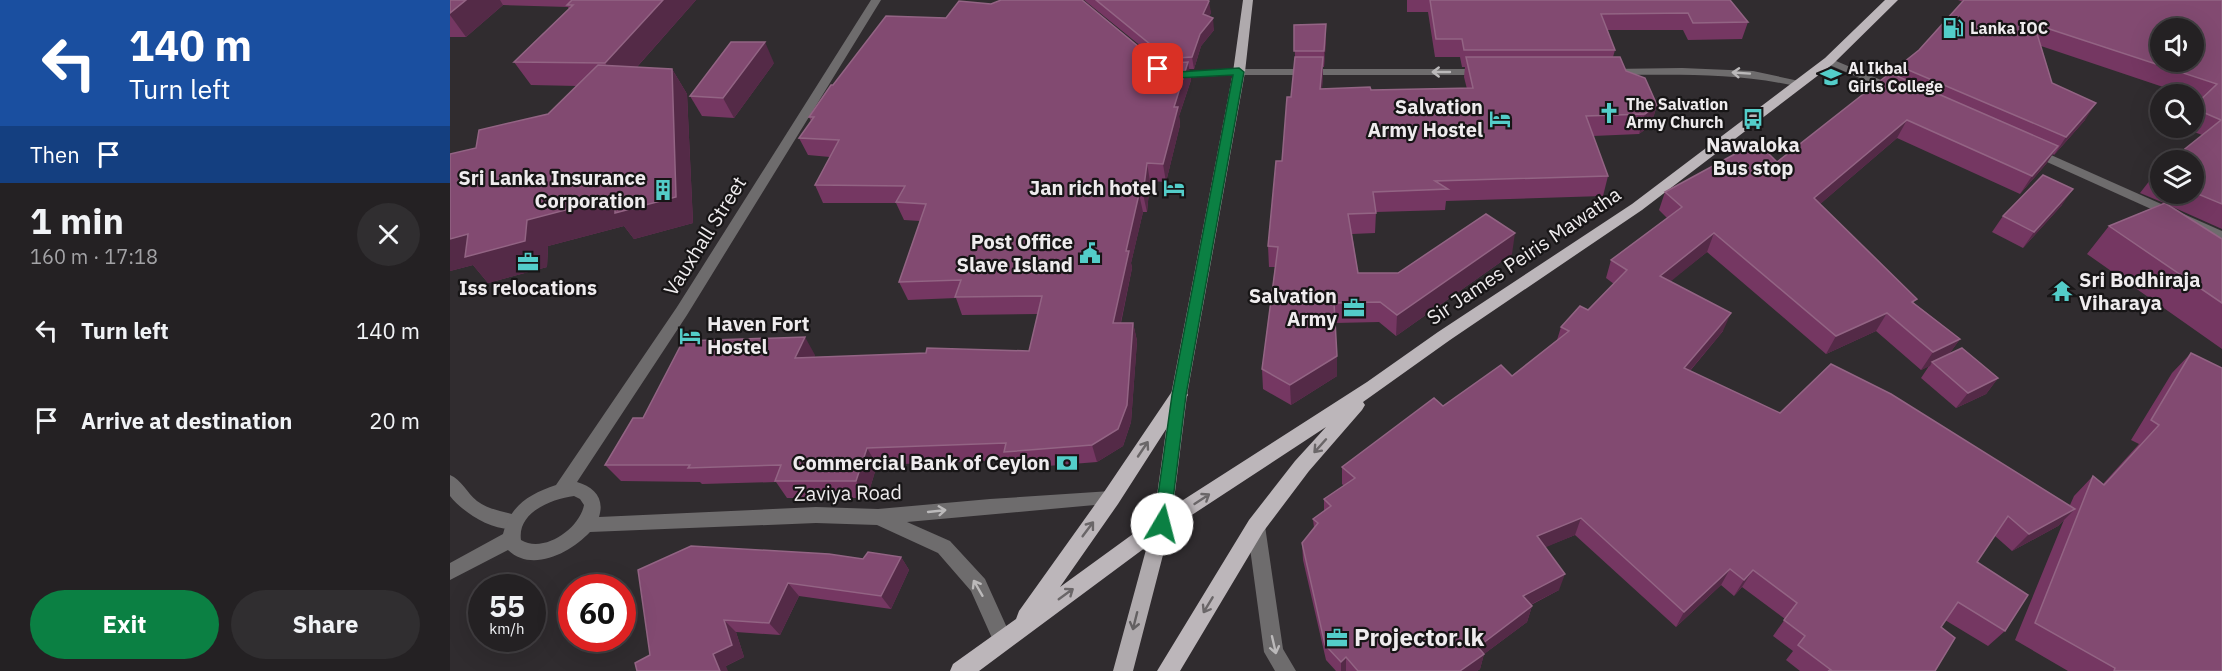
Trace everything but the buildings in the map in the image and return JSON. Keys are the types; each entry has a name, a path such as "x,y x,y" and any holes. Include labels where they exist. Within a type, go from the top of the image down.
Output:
{"highway":[{"name":"Sir James Peiris Mawatha","path":"961,671 1162,524 1373,387 1444,336 1637,207 1829,61 1892,0"},
{"path":"1168,671 1256,526 1302,466 1373,387"},
{"path":"1011,635 1111,498 1179,395"}],"main road":[{"path":"1122,671 1162,524 1179,395 1239,72 1248,0"}],"street":[{"name":"Vauxhall Street","path":"562,490 682,311 876,0"},
{"path":"1829,61 1905,94"},
{"path":"1158,69 1177,75 1239,72 1503,72"},
{"path":"1599,72 1730,72 1769,75 1798,84"},
{"path":"2025,148 2222,236"},
{"path":"450,482 462,500 484,516 513,530"},
{"path":"450,572 513,530 536,500 562,490 574,489 584,491 591,497 593,505 585,525 562,544 535,552 524,551 515,546 513,530"},
{"name":"Zaviya Road","path":"585,525 816,515 878,517 990,506 1111,498"},
{"path":"878,517 944,547 978,585 1011,635"},
{"path":"1256,526 1274,652 1286,671"}],"place":[{"name":"Lanka IOC","path":"1953,28"},
{"name":"Al Ikbal Girls College","path":"1831,77"},
{"name":"The Salvation Army Church","path":"1609,113"},
{"name":"Salvation Army Hostel","path":"1500,119"},
{"name":"Nawaloka Bus stop","path":"1753,119"},
{"name":"Jan rich hotel","path":"1174,188"},
{"name":"Sri Lanka Insurance Corporation","path":"663,190"},
{"name":"Post Office Slave Island","path":"1090,253"},
{"name":"Iss relocations","path":"528,262"},
{"name":"Sri Bodhiraja Viharaya","path":"2062,291"},
{"name":"Salvation Army","path":"1354,308"},
{"name":"Haven Fort Hostel","path":"690,336"},
{"name":"Commercial Bank of Ceylon","path":"1067,463"},
{"name":"Projector.lk","path":"1337,638"}],"route":[{"path":"1158,69 1177,75 1239,72 1179,395 1162,524"}]}
